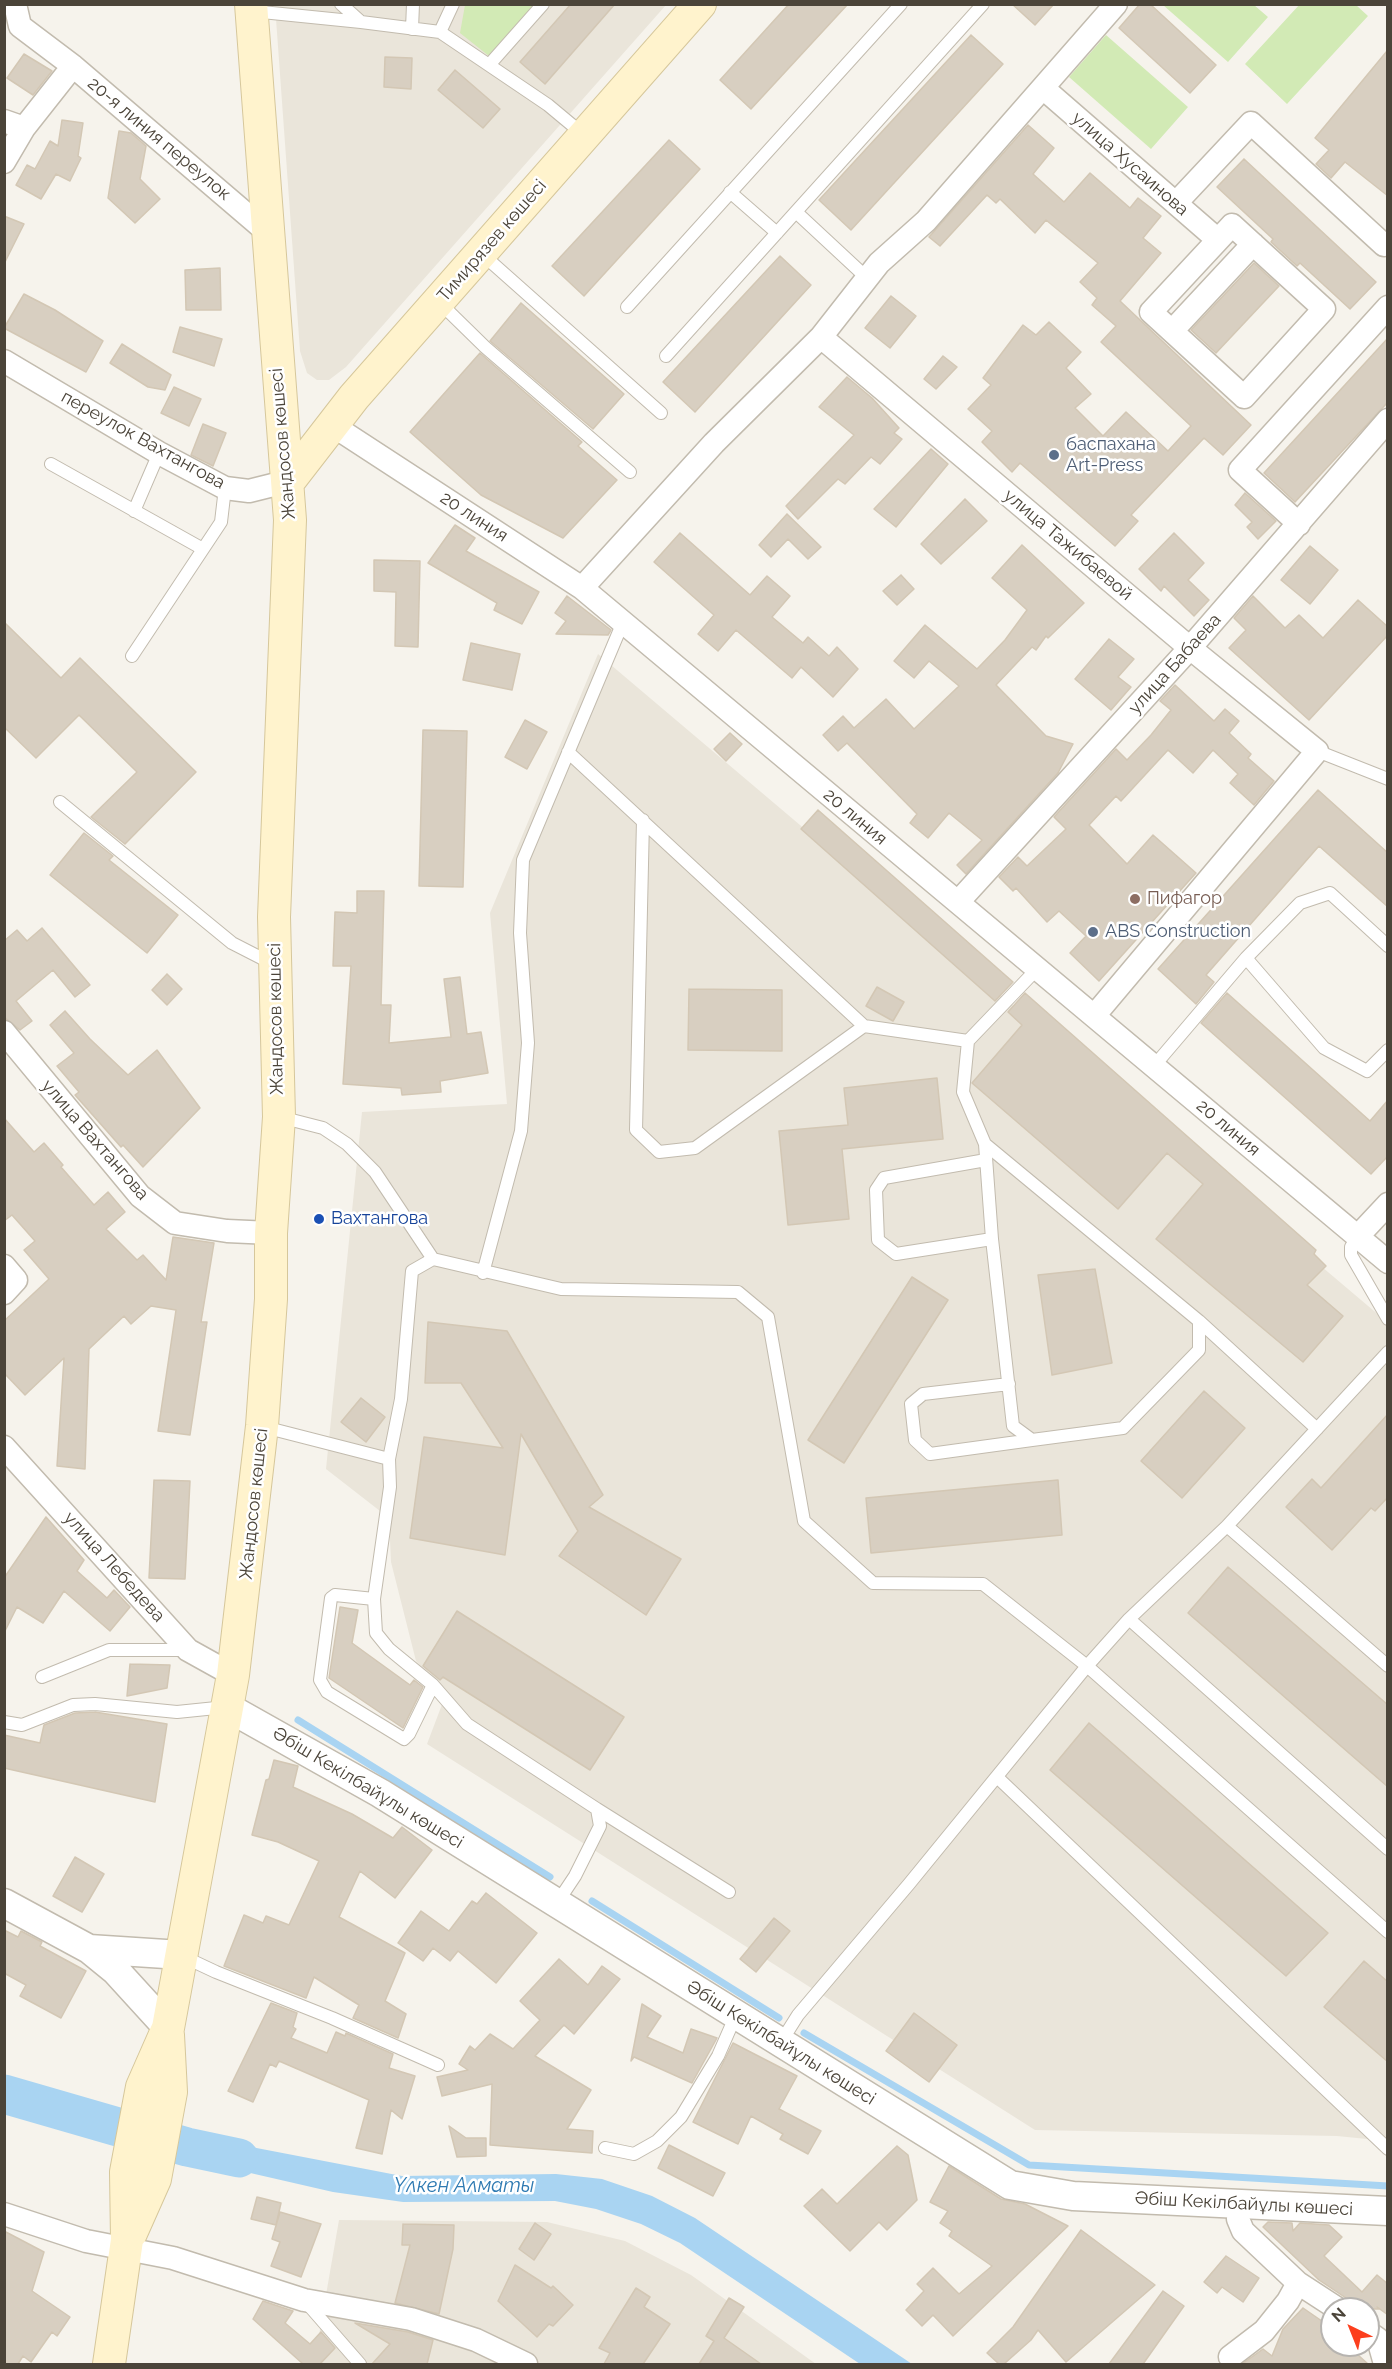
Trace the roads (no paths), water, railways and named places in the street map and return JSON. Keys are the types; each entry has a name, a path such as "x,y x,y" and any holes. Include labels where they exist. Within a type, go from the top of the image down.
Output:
{"main road":[{"name":"Тимирязев көшесі","path":"288,481 332,425 700,4"},
{"name":"Жандосов көшесі","path":"109,2364 126,2244 154,2101 171,2092 168,2028 233,1675 250,1554 271,1299 271,1233 279,1117 274,964 290,520 266,231 251,8"}],"street":[{"path":"15,4 20,26 73,66"},
{"path":"582,588 714,443 821,337 879,263 926,221 1116,4"},
{"name":"20-я линия переулок","path":"14,124 73,66 266,231"},
{"name":"улица Хусаинова","path":"1043,88 1218,240"},
{"path":"1176,203 1251,123 1384,244"},
{"path":"4,162 14,124"},
{"path":"1232,225 1324,309 1244,397 1150,312 1218,240 1232,225"},
{"path":"1172,331 1252,244"},
{"path":"1299,524 1240,470 1388,307"},
{"name":"улица Тажибаевой","path":"821,337 1190,648 1317,751"},
{"name":"переулок Вахтангова","path":"4,361 159,453 225,488 249,491 288,481"},
{"name":"улица Бабаева","path":"958,902 1190,648 1388,420"},
{"name":"20 линия","path":"332,425 582,588 1388,1262"},
{"path":"1094,1016 1317,751"},
{"name":"улица Вахтангова","path":"4,1032 140,1196 175,1223 227,1231 271,1233"},
{"path":"1358,1236 1388,1204"},
{"path":"4,1266 16,1280 4,1293"},
{"name":"улица Лебедева","path":"4,1447 188,1650 233,1675"},
{"name":"Әбіш Кекілбайұлы көшесі","path":"227,1707 380,1793 1010,2185 1073,2196 1388,2211"},
{"path":"4,1903 89,1949 116,1971 168,2028"},
{"path":"89,1949 181,1955"},
{"path":"1239,2204 1238,2219 1243,2231 1298,2283 1320,2297"},
{"path":"4,2214 86,2241 126,2244 304,2300 411,2319 476,2340 526,2364"},
{"path":"1230,2357 1264,2331 1288,2301 1298,2283"},
{"path":"1380,2346 1385,2364"}],"lane":[{"path":"341,4 361,22"},
{"path":"412,29 413,4"},
{"path":"440,32 453,4"},
{"path":"489,65 543,4"},
{"path":"627,306 901,4"},
{"path":"666,356 983,4"},
{"path":"251,8 440,32 548,105 585,136"},
{"path":"730,192 777,233"},
{"path":"796,212 867,278"},
{"path":"481,254 661,413"},
{"path":"439,302 485,347 630,472"},
{"path":"134,511 159,453"},
{"path":"51,464 203,549"},
{"path":"132,656 221,522 225,488"},
{"path":"483,1273 521,1131 528,1043 520,933 523,860 623,622"},
{"path":"1317,751 1388,779"},
{"path":"568,752 864,1026 968,1041"},
{"path":"60,802 232,943 274,964"},
{"path":"643,820 636,1130 659,1152 695,1148 864,1026"},
{"path":"1154,1066 1246,958 1300,903 1330,893 1388,946"},
{"path":"1246,958 1324,1048 1367,1071 1388,1050"},
{"path":"1032,1440 1013,1426 992,1239 985,1144 963,1092 968,1041 1037,969"},
{"path":"279,1117 323,1128 347,1144 375,1172 433,1259 483,1273 561,1289 738,1292 768,1317 804,1521 873,1582 983,1584 1087,1666 1388,1932"},
{"path":"985,1144 1199,1321 1317,1429"},
{"path":"987,1160 884,1178 876,1190 878,1240 896,1254 992,1239"},
{"path":"1358,1236 1351,1247 1351,1255 1388,1319"},
{"path":"433,1259 412,1272 401,1399 389,1459 390,1487 374,1599 376,1633 389,1649 433,1685 467,1724 729,1892"},
{"path":"1009,1384 923,1394 911,1404 915,1440 930,1454 1123,1428 1199,1350 1199,1321"},
{"path":"781,2042 798,2015 1087,1666 1130,1619 1227,1526 1388,1352"},
{"path":"262,1426 389,1459"},
{"path":"1227,1526 1388,1666"},
{"path":"374,1599 336,1595 331,1598 320,1680 322,1687 404,1739 419,1716 433,1685"},
{"path":"1130,1619 1388,1849"},
{"path":"42,1677 109,1650 188,1650"},
{"path":"4,1722 22,1725 73,1705 95,1704 177,1712 227,1707"},
{"path":"997,1777 1388,2149"},
{"path":"557,1904 575,1876 600,1826 597,1809"},
{"path":"181,1955 216,1972 332,2018 438,2065"},
{"path":"604,2148 634,2154 657,2141 681,2116 718,2056 736,2015"},
{"path":"304,2300 360,2364"}],"water":[{"path":"189,2135 402,2176 556,2174 602,2179 652,2196 695,2218 912,2364 860,2364 680,2243 641,2224 596,2209 555,2201 403,2202 333,2192 185,2158"}],"waterway":[{"path":"298,1720 550,1877"},
{"path":"592,1901 779,2018"},
{"path":"804,2033 1029,2165 1388,2186"},
{"name":"Үлкен Алматы","path":"4,2094 187,2147 239,2158"}],"place":[{"name":"баспахана Art-Press","path":"1054,455"},
{"name":"Пифагор","path":"1135,899"},
{"name":"ABS Construction","path":"1093,932"},
{"name":"Вахтангова","path":"319,1219"}]}
